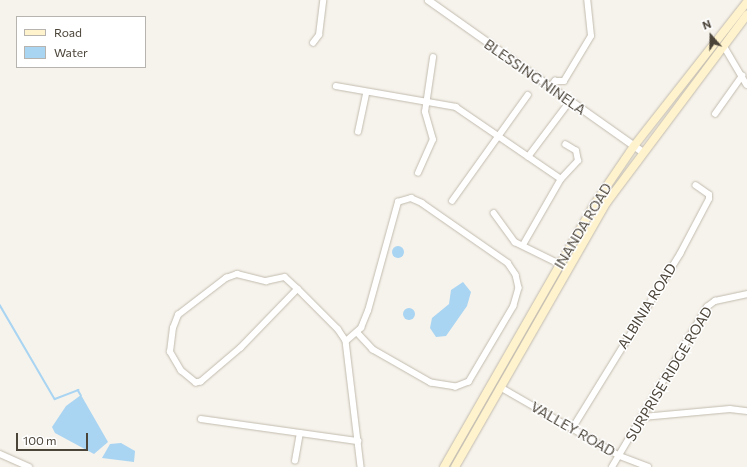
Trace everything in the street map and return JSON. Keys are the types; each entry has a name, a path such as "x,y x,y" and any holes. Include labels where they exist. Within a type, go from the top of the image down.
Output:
{"main road":[{"name":"INANDA ROAD","path":"444,467 600,195 634,146 747,2"},
{"name":"INANDA ROAD","path":"455,467 610,197 747,15"},
{"path":"677,93 691,80 696,82"},
{"path":"600,195 610,197"}],"street":[{"path":"313,43 319,35 323,0"},
{"name":"BLESSING NINELA","path":"428,0 643,152"},
{"path":"550,87 555,81 564,81 591,36 587,0"},
{"path":"724,46 744,76 747,85"},
{"path":"418,173 433,140 424,112 433,58"},
{"path":"715,114 744,76"},
{"path":"336,86 366,93 427,101 456,107 561,179"},
{"path":"358,132 366,93"},
{"path":"452,201 528,95"},
{"path":"528,157 570,101"},
{"path":"523,245 561,179 578,159 576,151 566,145"},
{"name":"ALBINIA ROAD","path":"572,429 680,254 709,199 709,195 696,186"},
{"path":"346,341 357,333 368,311 398,202 411,198 422,204 508,263 516,275 519,288 514,306 469,382 456,387 431,383 373,350 357,333"},
{"path":"494,213 509,236 560,264"},
{"path":"298,289 205,380 196,383 181,371 170,348 173,328 182,311 230,275 245,275 266,281 285,276 298,289 346,341 361,467"},
{"name":"SURPRISE RIDGE ROAD","path":"612,467 620,456 707,307 715,300 747,294"},
{"name":"VALLEY ROAD","path":"500,387 620,456 648,467"},
{"path":"643,417 730,409 747,412"},
{"path":"201,419 358,441"},
{"path":"295,461 300,433"},
{"path":"0,454 29,467"}],"water":[{"path":"396,246 400,246 404,252 400,258 396,258 392,254 392,250"},
{"path":"463,282 471,292 467,306 446,336 436,337 430,328 432,318 449,304 451,290"},
{"path":"407,308 411,308 415,314 411,320 407,320 403,316 403,312"},
{"path":"81,395 108,442 94,454 55,433 52,427 66,406"},
{"path":"121,443 135,451 134,462 102,458 110,444"}],"waterway":[{"path":"0,305 55,399 78,390 81,395"}]}
